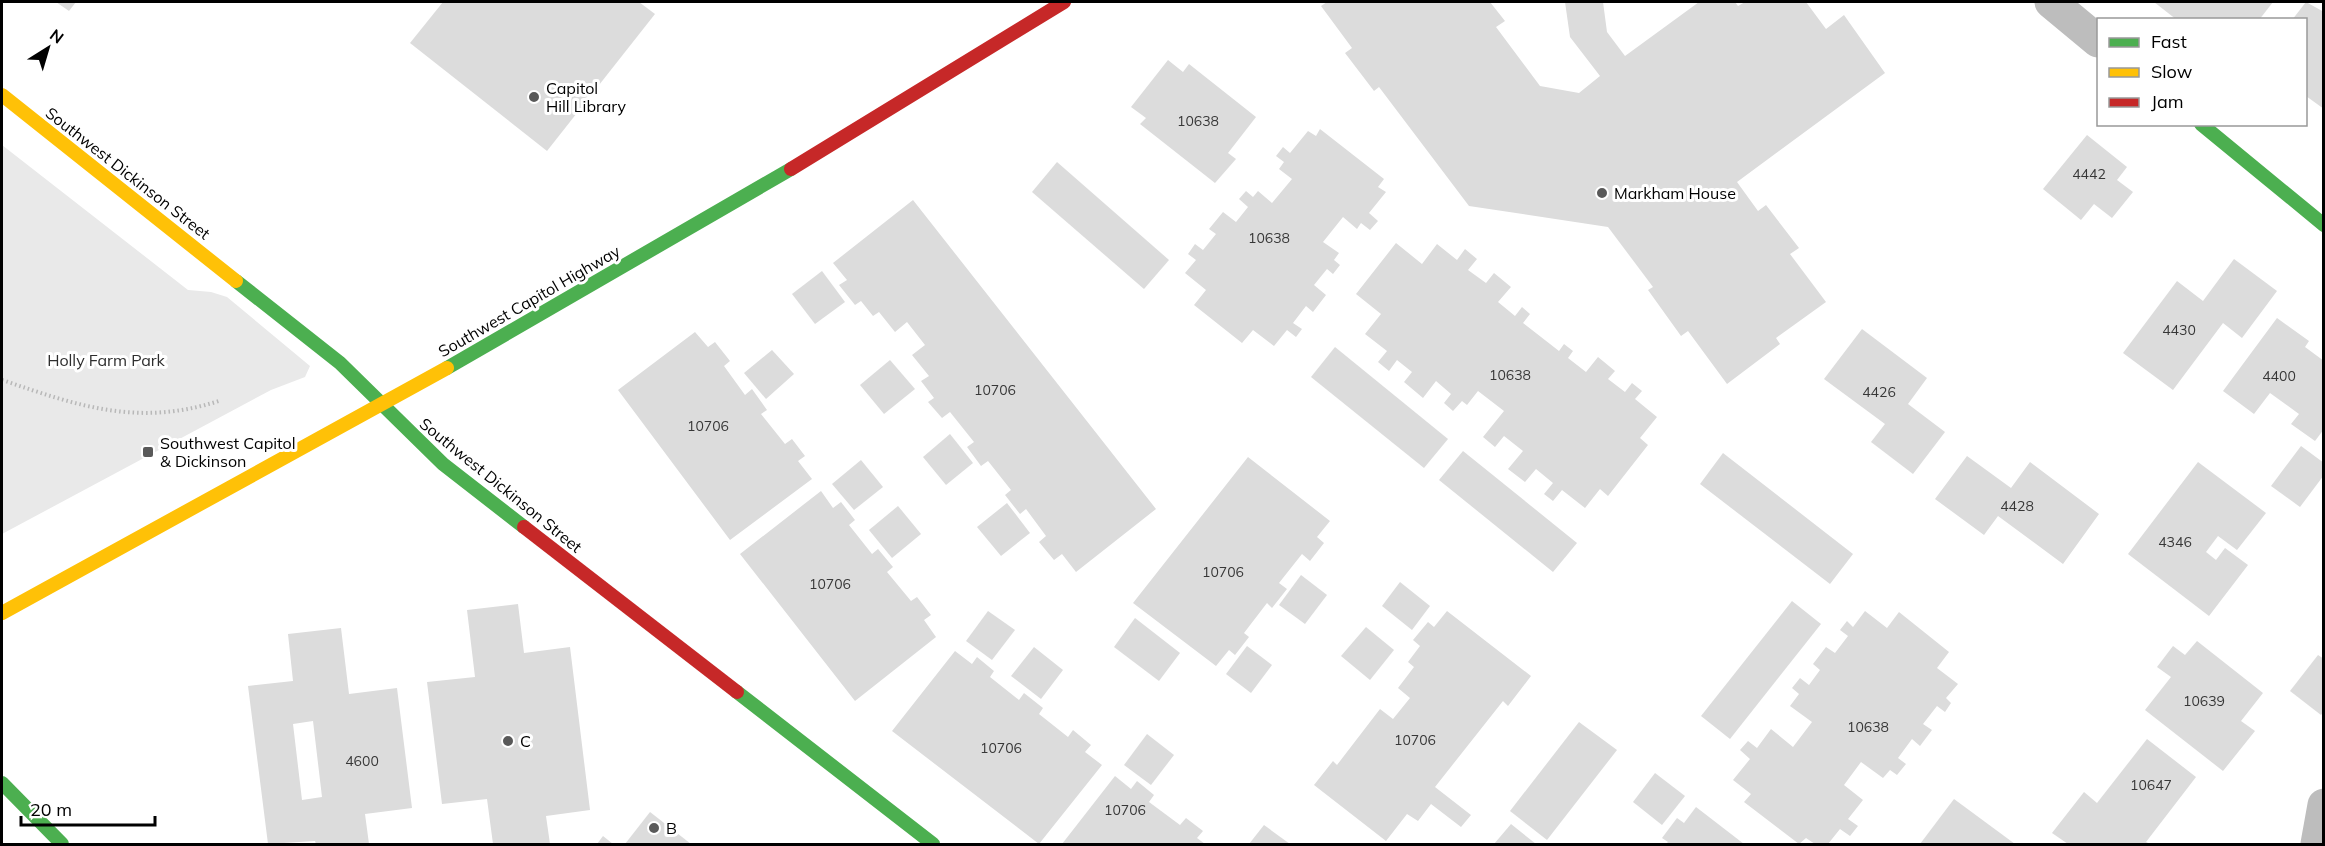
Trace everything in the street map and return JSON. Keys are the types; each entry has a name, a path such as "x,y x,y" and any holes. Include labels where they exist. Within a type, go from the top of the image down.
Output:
{"street":[{"name":"Southwest Capitol Highway","path":"2,613 381,406 803,162 1064,2"},
{"path":"2051,2 2097,40"},
{"name":"Southwest Dickinson Street","path":"2,95 327,352 443,464 933,844"},
{"path":"2203,126 2324,225"},
{"path":"2,783 62,844"},
{"path":"2318,844 2324,805"}],"path":[{"path":"2,380 72,404 123,413 171,411 219,401"}],"green space":[{"name":"Holly Farm Park","path":"2,145 188,290 211,292 227,297 310,366 305,377 271,390 2,534"}],"building":[{"path":"56,2 76,2 69,11"},
{"name":"Capitol Hill Library","path":"443,2 639,2 655,14 547,151 410,43"},
{"name":"Markham House","path":"1327,2 1490,2 1505,21 1496,27 1540,86 1579,93 1600,76 1570,37 1565,2 1603,2 1607,32 1625,56 1699,2 1735,2 1738,6 1745,2 1806,2 1826,29 1844,15 1885,73 1737,182 1758,211 1766,205 1799,248 1790,254 1826,302 1776,338 1780,344 1727,384 1688,331 1681,336 1648,290 1653,287 1608,227 1469,206 1379,87 1374,91 1345,53 1352,48 1321,6"},
{"path":"2154,2 2273,2 2261,18 2174,18"},
{"path":"2306,2 2324,12 2324,109 2307,97 2307,18 2294,18"},
{"path":"1168,60 1183,72 1189,64 1256,117 1228,153 1236,159 1215,183 1140,124 1146,118 1131,107"},
{"path":"1320,129 1384,179 1378,187 1386,192 1369,213 1378,221 1370,230 1361,223 1357,229 1343,217 1323,242 1339,253 1334,260 1340,265 1333,274 1327,269 1314,285 1326,295 1313,312 1306,306 1293,323 1302,329 1296,337 1287,330 1274,346 1253,330 1242,343 1194,305 1206,290 1185,273 1196,260 1188,254 1195,244 1203,250 1216,234 1209,229 1223,212 1236,222 1248,207 1239,199 1246,191 1253,197 1258,191 1272,203 1292,179 1279,169 1284,162 1276,156 1283,147 1290,153 1308,131 1316,136"},
{"path":"2087,135 2127,167 2117,180 2133,192 2112,218 2094,204 2081,220 2043,189"},
{"path":"1057,162 1169,260 1144,289 1032,192"},
{"path":"913,200 1156,509 1076,572 1062,554 1054,560 1039,542 1046,536 1026,509 1020,514 1005,495 1011,490 988,461 981,466 967,447 974,442 950,412 942,418 928,402 934,398 921,381 929,376 912,355 925,345 907,322 895,332 879,312 873,316 861,301 855,305 839,285 847,280 833,263"},
{"path":"1396,243 1422,264 1437,244 1457,260 1465,249 1477,259 1468,270 1486,283 1494,273 1511,287 1498,302 1515,316 1522,307 1530,314 1523,323 1559,351 1564,344 1573,351 1568,358 1586,372 1598,357 1615,371 1608,379 1625,392 1632,383 1642,391 1635,399 1657,417 1640,438 1648,445 1608,496 1600,489 1585,508 1562,490 1553,501 1544,494 1553,483 1536,469 1525,482 1508,469 1523,451 1504,436 1495,447 1483,437 1504,411 1478,391 1467,405 1462,401 1453,411 1444,403 1451,394 1436,381 1423,398 1404,382 1412,372 1397,360 1389,371 1378,362 1387,351 1365,334 1381,314 1356,294"},
{"path":"2234,259 2277,291 2242,338 2223,323 2173,390 2123,353 2177,281 2203,301"},
{"path":"822,271 845,302 815,324 792,294"},
{"path":"2277,318 2309,341 2305,347 2324,361 2324,429 2315,441 2291,424 2299,414 2270,393 2254,414 2223,391"},
{"path":"1862,329 1927,378 1908,404 1945,432 1913,474 1871,442 1885,424 1824,379"},
{"path":"695,332 708,347 715,342 730,361 724,366 745,395 752,389 767,410 761,414 785,444 792,439 805,456 798,461 812,479 730,540 618,390"},
{"path":"1335,347 1448,439 1424,468 1311,377"},
{"path":"772,350 794,374 766,399 744,373"},
{"path":"890,360 915,389 884,414 860,385"},
{"path":"950,434 973,463 946,485 923,457"},
{"path":"2301,446 2324,463 2324,475 2300,507 2271,486"},
{"path":"1463,451 1577,543 1553,572 1439,480"},
{"path":"1723,453 1853,554 1830,584 1700,484"},
{"path":"1967,456 2011,488 2030,462 2099,514 2063,564 1998,516 1984,535 1935,499"},
{"path":"1248,457 1330,521 1317,537 1324,543 1310,561 1302,554 1279,583 1287,589 1272,608 1267,603 1244,633 1249,637 1235,655 1229,650 1216,666 1133,603"},
{"path":"861,460 883,487 854,510 832,484"},
{"path":"2198,462 2266,513 2237,550 2218,536 2206,552 2216,560 2225,548 2248,565 2209,616 2128,554"},
{"path":"821,491 833,508 841,502 855,520 849,525 872,554 878,549 893,567 887,572 911,601 917,597 931,615 924,620 936,637 855,701 740,554"},
{"path":"1007,503 1030,533 1001,556 977,527"},
{"path":"898,506 921,534 892,558 869,530"},
{"path":"1301,575 1327,595 1305,624 1279,605"},
{"path":"1400,582 1430,606 1412,630 1382,606"},
{"path":"1792,601 1821,624 1730,739 1701,716"},
{"name":"C","path":"518,604 524,653 570,647 590,810 546,816 550,844 493,844 487,799 442,804 427,682 475,677 467,610"},
{"path":"988,611 1015,630 992,660 966,641"},
{"path":"1447,611 1531,676 1508,706 1503,701 1435,787 1471,815 1461,827 1431,804 1418,821 1407,814 1386,841 1314,785 1333,761 1337,765 1380,709 1393,719 1410,698 1398,688 1414,667 1408,662 1420,646 1413,640 1428,622 1434,627"},
{"path":"1865,611 1887,628 1899,612 1949,652 1937,668 1958,684 1946,698 1951,703 1945,712 1937,706 1923,724 1932,730 1920,746 1912,739 1898,758 1906,764 1897,775 1890,770 1883,778 1861,762 1844,785 1863,800 1848,819 1858,826 1850,836 1840,829 1828,844 1815,844 1806,838 1799,844 1744,802 1751,794 1733,780 1750,759 1740,750 1748,741 1757,748 1771,729 1793,747 1812,722 1790,706 1799,694 1792,688 1800,678 1809,685 1820,670 1813,664 1826,647 1835,653 1848,636 1840,630 1847,621 1853,627"},
{"path":"1135,618 1180,653 1159,681 1114,647"},
{"path":"1366,627 1394,650 1370,680 1341,656"},
{"path":"341,628 349,694 397,688 412,808 365,814 369,844 316,844 315,841 268,844 248,686 293,681 288,634","holes":["313,721 322,797 302,800 293,724"]},
{"path":"2197,641 2263,693 2241,721 2255,731 2223,771 2145,710 2171,677 2157,667 2173,646 2185,655"},
{"path":"1247,646 1272,665 1251,693 1226,674"},
{"path":"1034,647 1063,670 1041,699 1011,676"},
{"path":"955,651 972,664 977,657 994,671 990,677 1019,700 1024,693 1043,708 1039,714 1068,737 1073,730 1091,745 1085,752 1102,765 1039,844 892,731"},
{"path":"2318,655 2324,659 2324,711 2321,715 2290,691"},
{"path":"1579,722 1617,750 1547,840 1510,811"},
{"path":"1147,734 1174,755 1151,785 1124,765"},
{"path":"2147,739 2196,777 2146,842 2150,844 2068,844 2052,833 2084,792 2097,803"},
{"path":"1655,773 1685,796 1662,825 1633,802"},
{"path":"1115,776 1131,789 1137,781 1154,795 1149,802 1180,825 1186,818 1203,831 1197,838 1205,844 1062,844"},
{"path":"1954,799 2015,844 1920,844"},
{"path":"1696,807 1744,844 1666,844 1668,842 1662,838 1677,818 1684,823"},
{"name":"B","path":"650,812 691,844 625,844"},
{"path":"1511,824 1536,844 1494,844"},
{"path":"1264,825 1290,844 1249,844"},
{"path":"603,836 613,844 597,844"}],"traffic: fast":[{"path":"2203,126 2324,225"},
{"path":"447,368 791,169"},
{"path":"236,281 340,363 443,464 524,527"},
{"path":"737,692 933,844"},
{"path":"2,783 62,844"}],"traffic: slow":[{"path":"2,95 236,281"},
{"path":"2,613 447,368"}],"traffic: jam":[{"path":"791,169 1064,2"},
{"path":"524,527 737,692"}],"place":[{"name":"Capitol Hill Library","path":"534,97"},
{"name":"Markham House","path":"1602,193"},
{"name":"Southwest Capitol & Dickinson","path":"148,452"},
{"name":"C","path":"508,741"},
{"name":"B","path":"654,828"}]}
